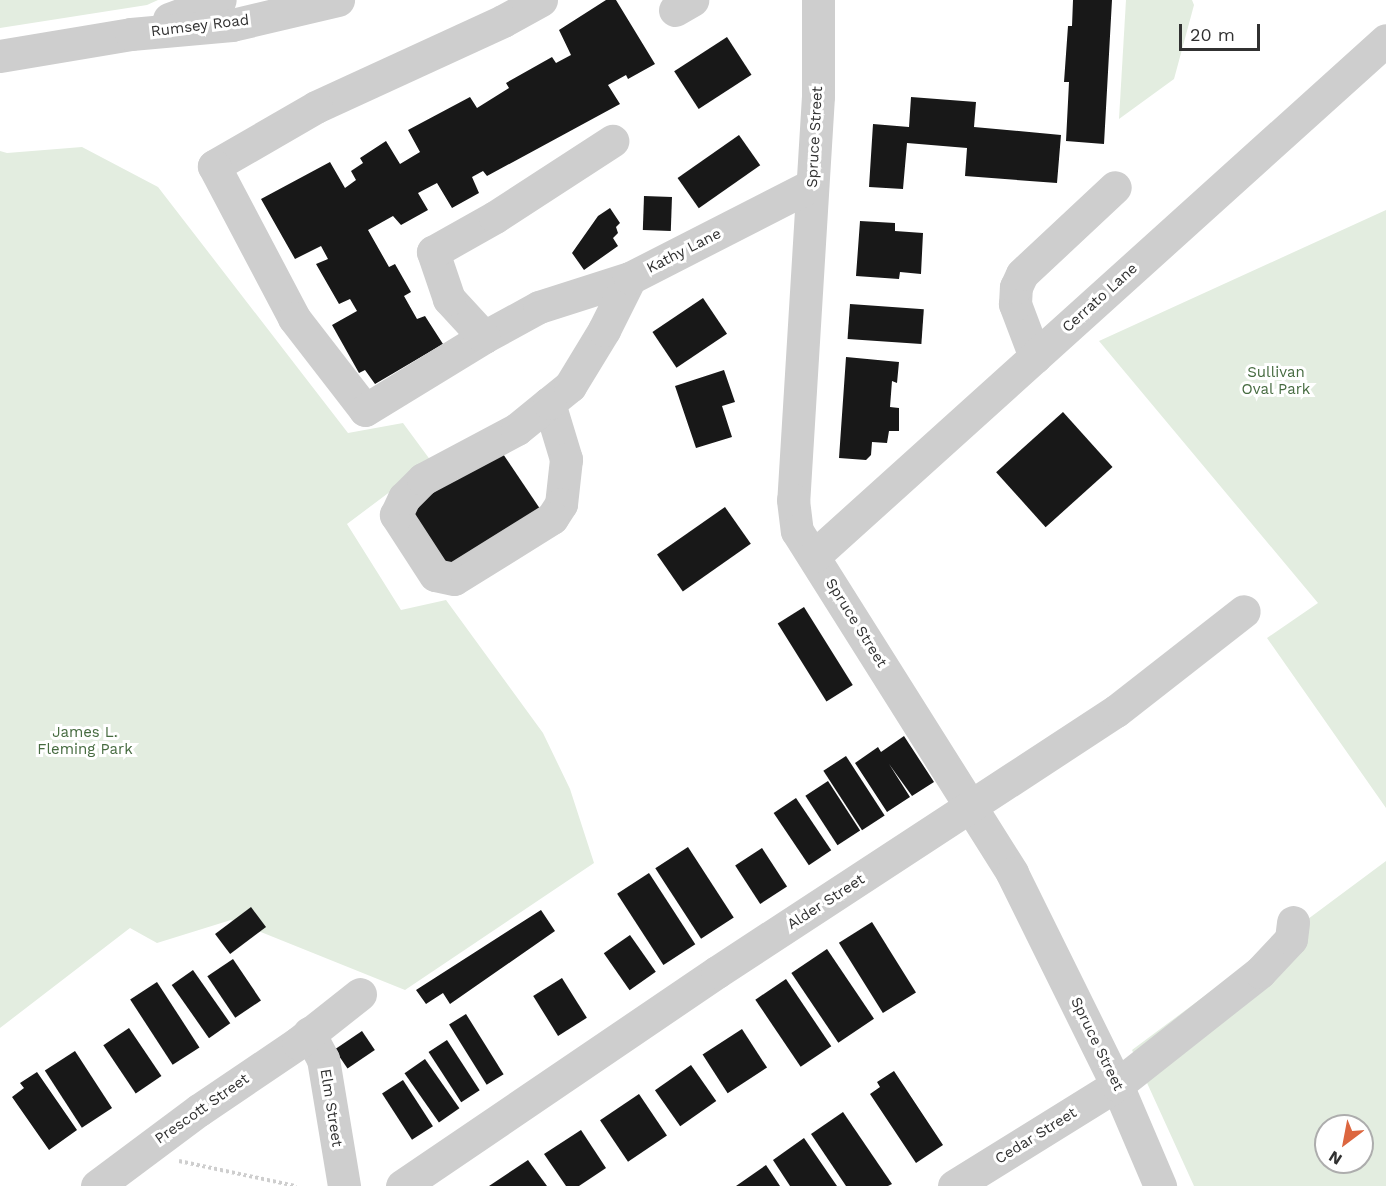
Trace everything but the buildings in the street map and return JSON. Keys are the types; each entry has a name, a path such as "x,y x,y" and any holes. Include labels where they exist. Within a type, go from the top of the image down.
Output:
{"street":[{"name":"Rumsey Road","path":"131,34 220,0"},
{"name":"Rumsey Road","path":"0,56 131,34 232,25 338,0"},
{"path":"541,0 503,21 316,108 214,166 294,318 365,410 484,337 538,307 630,278"},
{"name":"Spruce Street","path":"818,0 818,96 793,500 797,531 1012,873 1117,1085 1160,1186"},
{"name":"Cerrato Lane","path":"814,556 1386,40"},
{"path":"484,337 449,299 433,252 495,217 612,141"},
{"name":"Kathy Lane","path":"549,403 566,459 561,504 552,518 454,579 435,575 396,514 404,498 423,479 517,429 549,403 570,386 604,330 630,278 812,185"},
{"path":"1035,357 1016,304 1016,287 1022,274 1115,187"},
{"name":"Alder Street","path":"402,1186 717,972 1116,711 1244,611"},
{"name":"Cedar Street","path":"954,1186 1117,1085 1260,972 1291,939 1293,922"},
{"name":"Prescott Street","path":"97,1186 309,1034 360,994"},
{"name":"Elm Street","path":"309,1034 323,1059 344,1186"}],"path":[{"path":"140,1154 296,1186"}],"green space":[{"path":"0,0 158,0 147,5 0,28"},
{"path":"1126,0 1192,0 1194,5 1174,79 1119,119"},
{"name":"James L. Fleming Park","path":"82,147 158,187 348,433 403,423 431,461 347,524 401,610 446,600 543,733 570,789 594,863 405,990 231,920 157,943 130,928 0,1028 0,151 7,153"},
{"name":"Sullivan Oval Park","path":"1386,210 1386,808 1267,638 1318,603 1099,341"},
{"path":"1386,861 1386,1186 1194,1186 1132,1050"}]}
